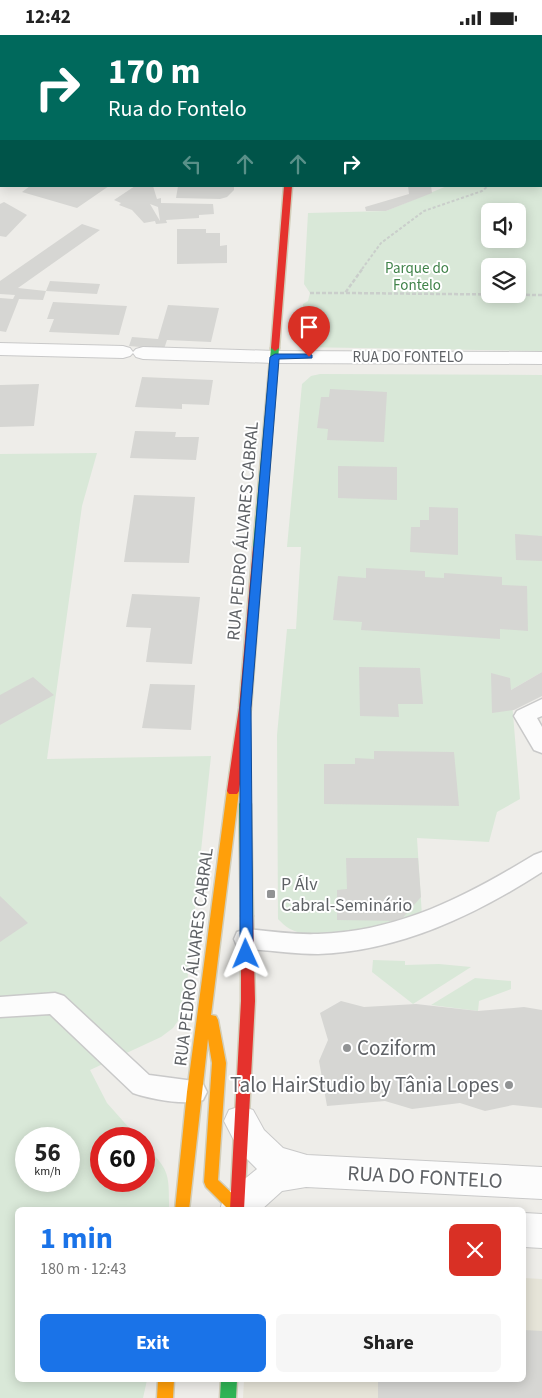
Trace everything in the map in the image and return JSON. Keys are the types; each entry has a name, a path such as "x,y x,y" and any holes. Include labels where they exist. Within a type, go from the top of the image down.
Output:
{"main road":[{"name":"RUA PEDRO ÁLVARES CABRAL","path":"182,1207 213,938 245,708 288,187"},
{"name":"RUA PEDRO ÁLVARES CABRAL","path":"243,1207 241,1121 248,1001 245,708"},
{"path":"207,999 219,1063 211,1182 240,1207"},
{"path":"165,1398 166,1382"},
{"path":"228,1398 229,1382"}],"street":[{"name":"RUA DO FONTELO","path":"0,349 275,357 542,358"},
{"name":"RUA DO FONTELO","path":"241,1121 252,1141 272,1161 307,1171"},
{"name":"RUA DO FONTELO","path":"246,1207 272,1177 307,1171 542,1183"},
{"path":"526,1230 542,1231"}],"lane":[{"path":"542,706 525,716 542,745"},
{"path":"246,939 318,944 364,940 405,930 448,914 542,861"},
{"path":"0,1007 55,1003 142,1085 194,1092"}],"path":[{"path":"345,293 381,243 424,211 482,191 487,187"},
{"path":"280,293 542,295"}],"shaded area":[{"path":"526,1278 542,1279 542,1398 243,1398 244,1382 526,1382"}],"green space":[{"name":"Parque do Fontelo","path":"445,187 542,187 542,351 300,347 303,304 308,301 310,293 304,284 308,213 386,211"},
{"path":"320,374 542,375 542,672 511,690 520,799 497,812 489,842 417,838 422,916 356,933 321,936 305,934 290,929 278,919 277,735 287,629 296,629 301,547 287,547 302,384 311,376"},
{"path":"97,453 82,506 47,759 211,756 184,1012 173,1028 161,1037 90,1070 107,1103 128,1127 90,1127 90,1192 155,1192 155,1156 163,1167 168,1180 169,1207 15,1207 15,1382 147,1382 143,1398 0,1398 0,454"},
{"path":"373,960 405,961 405,965 439,964 471,967 413,1004 372,972"},
{"path":"475,978 511,981 511,989 479,1001 478,1011 431,1005"}],"building":[{"path":"29,187 108,187 77,208 22,192"},
{"path":"134,187 153,187 157,199 161,198 161,203 213,204 214,214 199,215 199,218 166,220 167,223 156,224 155,221 144,223 132,210 119,205 121,203 114,200","holes":["150,204 158,207 160,221"]},
{"path":"178,187 234,187 234,190 227,197 220,199 176,198"},
{"path":"408,187 431,187 432,193 386,211 366,211 365,207 409,194"},
{"path":"4,202 27,215 6,237 0,236 0,204"},
{"path":"82,224 100,230 18,288 46,291 43,300 19,299 6,332 0,331 0,298 13,299 15,295 0,294 0,281"},
{"path":"177,229 206,229 206,233 220,233 220,246 227,245 227,263 177,264"},
{"path":"50,281 100,284 97,294 46,291"},
{"path":"53,302 127,306 119,335 49,332 54,319 47,319"},
{"path":"168,305 219,308 211,342 167,340 164,349 129,346 132,337 158,339"},
{"path":"142,377 213,380 209,405 182,404 182,409 135,407"},
{"path":"39,384 34,426 0,427 0,385"},
{"path":"330,389 387,392 384,442 327,440 328,429 317,428 321,397 329,397"},
{"path":"135,431 176,432 175,437 199,437 196,460 130,458"},
{"path":"338,466 397,467 397,500 338,498"},
{"path":"134,495 195,497 189,563 124,562"},
{"path":"429,507 458,508 458,555 410,552 411,527 420,527 420,520 429,520"},
{"path":"515,534 542,536 542,561 516,560"},
{"path":"366,568 425,571 425,577 444,578 444,573 502,577 502,585 527,586 528,631 500,629 500,639 361,630 362,622 333,620 338,576 366,578"},
{"path":"132,594 200,597 192,664 146,662 151,628 126,627"},
{"path":"359,667 420,668 423,704 398,704 399,717 360,716"},
{"path":"542,672 542,696 514,710 492,713 491,673 510,678 511,690"},
{"path":"33,677 54,695 0,725 0,695"},
{"path":"150,684 195,685 191,730 142,728"},
{"path":"374,751 454,752 459,806 324,804 324,764 355,764 355,758 374,759"},
{"path":"346,858 418,858 421,897 400,921 337,920 337,890 347,889"},
{"path":"0,896 28,923 0,942"},
{"path":"341,1001 364,1007 416,1004 478,1011 524,1007 542,1010 542,1108 513,1105 485,1111 460,1103 412,1109 385,1101 327,1106 319,1061 328,1040 320,1013"},
{"path":"526,1330 542,1331 542,1398 378,1398 378,1382 526,1382"}],"traffic: fast":[{"path":"258,547 275,348"},
{"path":"245,804 247,916"},
{"path":"228,1398 229,1382"}],"traffic: slow":[{"path":"182,1207 194,1092 233,791"},
{"path":"211,1020 219,1063 211,1182 236,1207"},
{"path":"165,1398 166,1382"}],"traffic: jam":[{"path":"275,348 288,187"},
{"path":"233,791 245,708 258,547"},
{"path":"237,1207 248,1001 247,916"}],"place":[{"name":"P Álv Cabral-Seminário","path":"271,894"},
{"name":"Coziform","path":"347,1048"},
{"name":"Talo HairStudio by Tânia Lopes","path":"509,1085"}],"route":[{"path":"246,954 245,708 275,357 309,357"}]}
